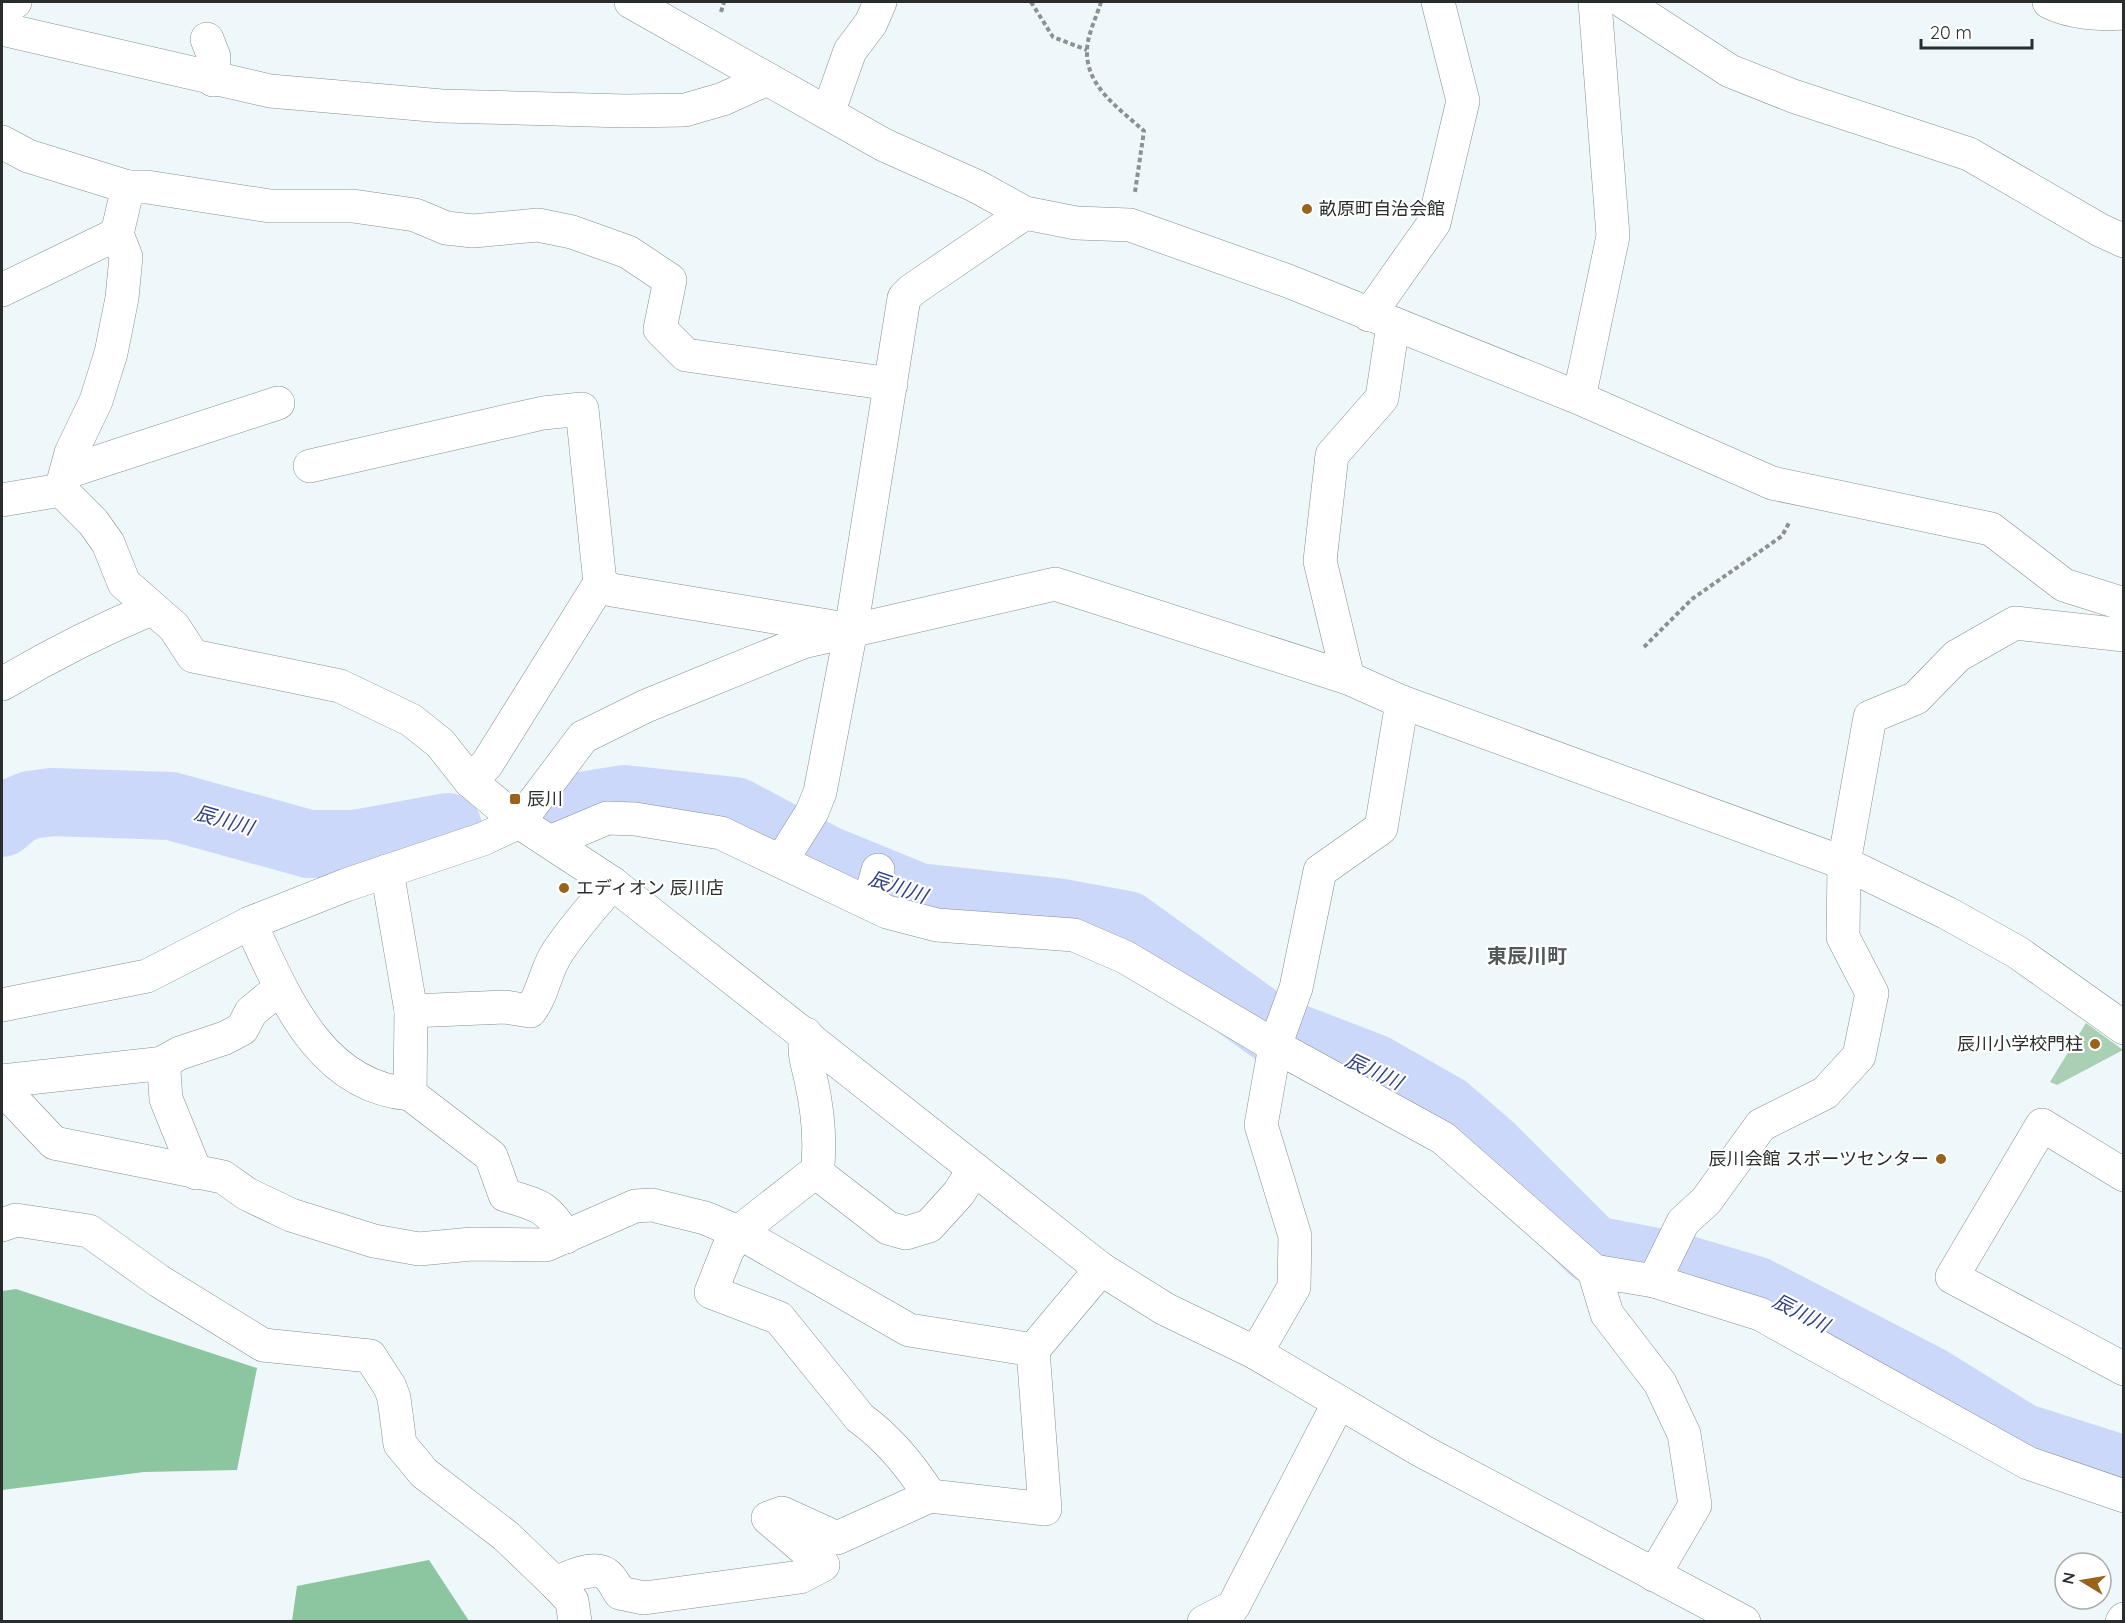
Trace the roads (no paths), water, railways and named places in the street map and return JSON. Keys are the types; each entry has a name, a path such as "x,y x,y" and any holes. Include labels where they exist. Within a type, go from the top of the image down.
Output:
{"street":[{"path":"2,7 15,2"},
{"path":"630,2 709,48 729,55 884,146 976,186 1025,213 1076,223 1130,225 1288,281 1579,398 1772,483 1991,529 2064,585 2124,604"},
{"path":"828,113 850,51 871,23 880,2"},
{"path":"1348,678 1320,561 1332,455 1382,398 1381,320 1434,223 1463,101 1438,2"},
{"path":"1579,398 1613,236 1596,2"},
{"path":"1624,2 1730,71 1794,96 1969,154 2100,230 2124,241"},
{"path":"2049,2 2061,8 2110,14 2124,12"},
{"path":"2,29 270,92 372,101 484,108 685,110 723,99 767,79"},
{"path":"207,39 214,57 213,80"},
{"path":"2,142 28,156 128,187 147,187 270,206 353,207 415,215 447,228 473,231 538,225 572,232 628,252 670,280 660,329 686,355 891,384"},
{"path":"128,187 117,234 126,257 122,298 111,353 96,401 71,453 64,481 108,543 124,583 174,627 193,656 340,686 378,702 411,720 440,744 470,781 519,822 612,883 1101,1269 1165,1310 1256,1353 1422,1451 1743,1622"},
{"path":"782,860 812,812 820,792 851,630 904,298 912,290 1025,213"},
{"path":"2,290 117,234"},
{"path":"2,500 64,481 278,403"},
{"path":"310,466 543,413 582,410 600,583 487,764 470,781"},
{"path":"600,583 612,590 851,630"},
{"path":"2,1005 147,976 250,923 387,871 434,857 519,822 583,737 646,706 803,642 1054,584 1348,678 1402,702 1844,863 1947,913 2018,952 2124,1028"},
{"path":"2,684 46,657 93,633 151,609"},
{"path":"1654,1281 1683,1222 1706,1201 1761,1125 1825,1093 1859,1056 1872,993 1843,937 1844,863 1870,717 1916,698 1957,656 2015,623 2124,635"},
{"path":"1256,1353 1294,1287 1295,1236 1261,1125 1275,1046 1296,988 1320,871 1381,828 1402,702"},
{"path":"550,842 607,818 635,819 721,833 782,860 887,912 937,925 1074,935 1125,957 1275,1046 1443,1138 1594,1272 1607,1314 1660,1383 1684,1434 1695,1505 1654,1575"},
{"path":"868,903 878,870"},
{"path":"387,871 411,1011 410,1094"},
{"path":"411,1011 505,1006 530,1011 537,1002 541,987 557,953 612,883"},
{"path":"250,923 280,988 326,1056 353,1077 387,1092 410,1094 491,1156 505,1195 542,1207 552,1214 566,1237"},
{"path":"2,1081 158,1065 180,1053 225,1038 242,1029 251,1012 280,988"},
{"path":"806,1034 803,1052 812,1080 819,1133 816,1174"},
{"path":"158,1065 164,1071 166,1099 196,1173"},
{"path":"2,1088 54,1143 223,1178 247,1194 291,1215 374,1241 419,1249 472,1244 546,1245 635,1206 652,1205 705,1218 740,1233 909,1330 1033,1350"},
{"path":"2120,1166 2042,1125 1952,1277 2124,1369"},
{"path":"816,1174 888,1228 906,1233 929,1226 959,1193 974,1169"},
{"path":"816,1174 795,1186 740,1233 728,1250 711,1292 779,1318 860,1418 878,1431 914,1471 930,1496"},
{"path":"2,1225 16,1220 89,1231 159,1281 263,1345 370,1356 390,1387 394,1398 400,1444 424,1473 506,1536 556,1584 572,1601 575,1622"},
{"path":"556,1584 570,1576 601,1571 608,1575 620,1593 644,1598 800,1577 823,1565 768,1518 782,1513 837,1538 930,1496 1045,1509 1033,1350 1101,1269"},
{"path":"1594,1272 1654,1281 1760,1314 2028,1462 2124,1496"},
{"path":"1204,1622 1233,1607 1339,1402"}],"waterway":[{"name":"辰川川","path":"574,807 624,799 735,811 825,859 918,897 1056,912 1127,925 1270,1028 1374,1068 1446,1109 1491,1148 1593,1250 1671,1265 1755,1290 1929,1380 2021,1437 2124,1470"},
{"name":"辰川川","path":"2,823 16,811 30,805 52,802 171,806 309,844 355,844 448,827"}],"place":[{"name":"畝原町自治会館","path":"1307,209"},
{"name":"辰川","path":"515,799"},
{"name":"エディオン 辰川店","path":"564,888"},
{"name":"辰川小学校門柱","path":"2095,1044"},
{"name":"辰川会館 スポーツセンター","path":"1941,1159"}],"district":[{"name":"東辰川町","path":"1527,956"}]}
